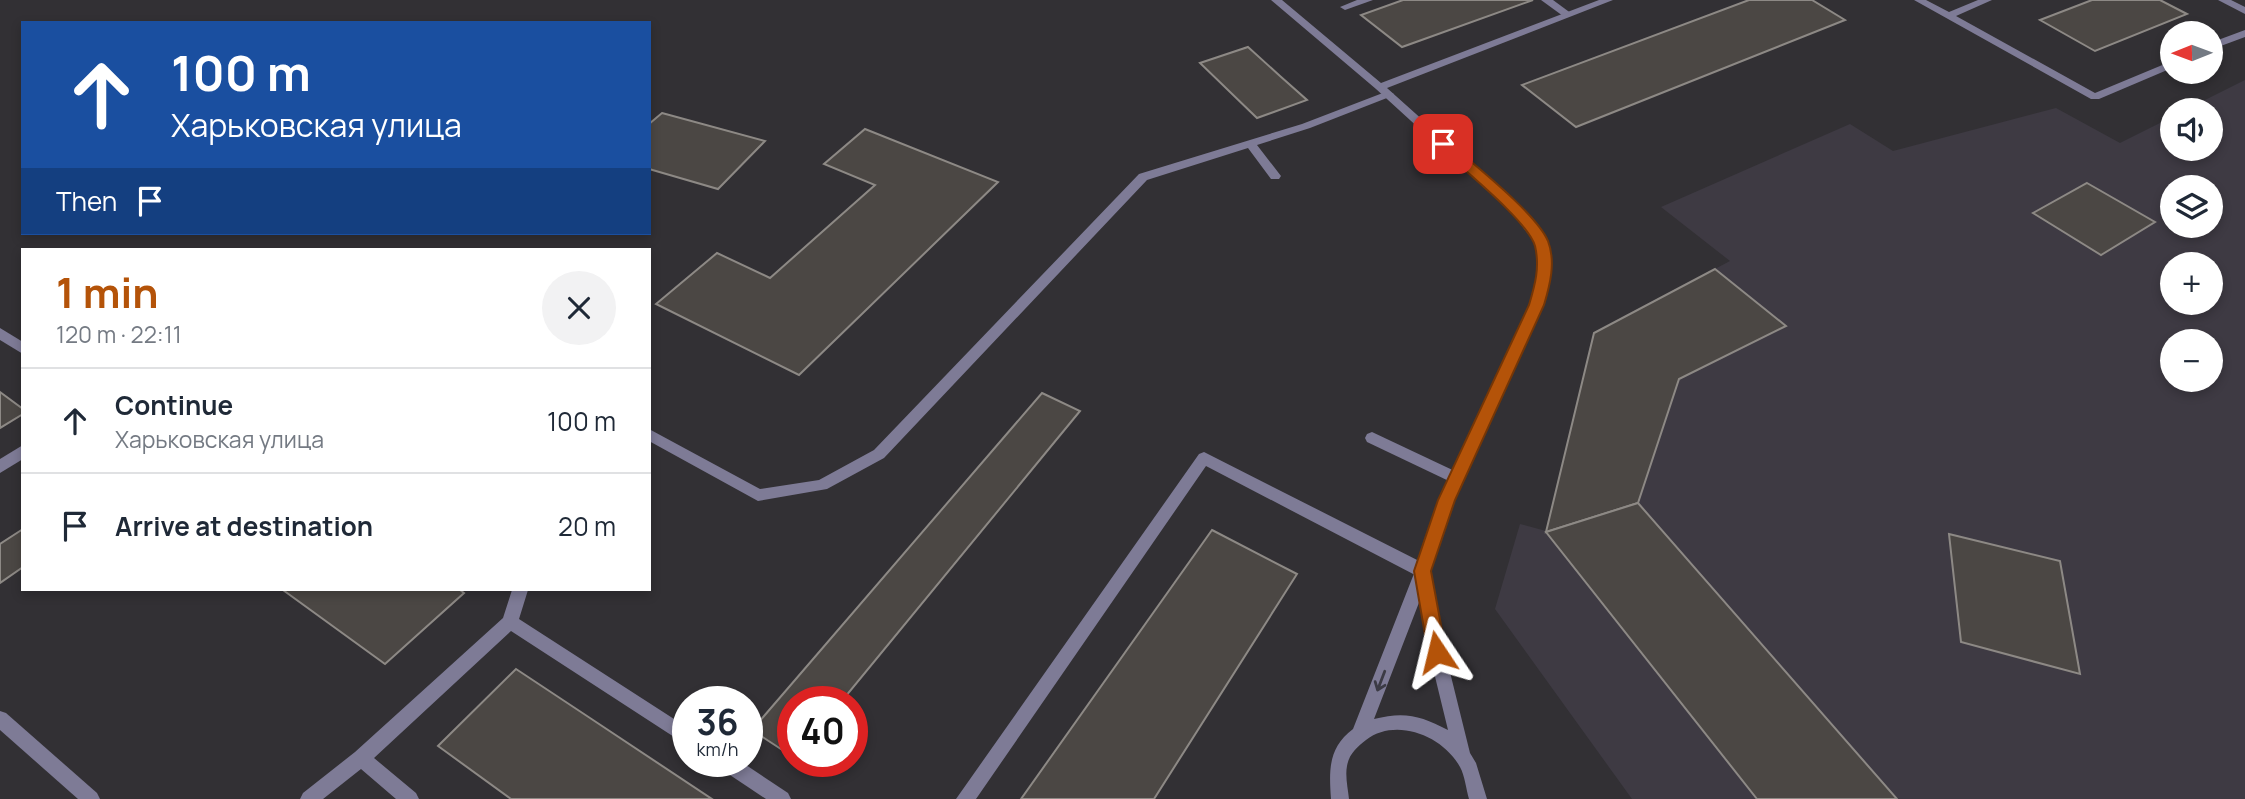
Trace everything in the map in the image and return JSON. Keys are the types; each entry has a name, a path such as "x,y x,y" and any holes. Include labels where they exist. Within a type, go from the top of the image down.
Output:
{"street":[{"path":"1276,0 1384,91 1517,211 1541,242 1545,276 1536,305 1456,478 1361,731 1347,745 1337,764 1336,786 1340,799"},
{"path":"1345,7 1368,0"},
{"path":"1546,0 1567,14"},
{"path":"651,435 758,495 822,485 879,454 1143,177 1306,126 1567,14 1608,0"},
{"path":"1919,0 2095,97 2160,69"},
{"path":"1948,16 1987,0"},
{"path":"2223,0 2245,11"},
{"path":"2223,42 2245,33"},
{"path":"1250,144 1275,176"},
{"path":"0,333 21,348"},
{"path":"1372,438 1456,478"},
{"path":"0,467 21,452"},
{"path":"965,799 1204,458 1423,571"},
{"path":"1423,571 1437,652 1463,753 1476,778 1478,799"},
{"path":"309,799 361,758 510,622 520,591"},
{"path":"510,622 672,728"},
{"path":"0,719 91,799"},
{"path":"1361,731 1390,721 1414,723 1437,732 1463,753"},
{"path":"361,758 410,799"},
{"path":"748,777 782,799"}],"shaded area":[{"path":"2245,80 2245,799 1632,799 1495,609 1520,524 1546,531 1594,333 1730,261 1661,207 1850,124 1893,151 2056,108 2120,143 2160,123 2160,161 2223,161 2223,98 2209,98"}],"building":[{"path":"1403,0 1533,0 1402,47 1361,15"},
{"path":"1749,0 1812,0 1845,20 1576,127 1522,85"},
{"path":"2092,0 2160,0 2187,14 2170,21 2160,21 2160,25 2095,51 2040,20"},
{"path":"1248,47 1307,100 1257,118 1200,63"},
{"path":"662,113 765,141 718,189 651,170 651,122"},
{"path":"865,129 998,182 799,375 656,304 717,253 770,278 875,185 824,164"},
{"path":"2087,183 2155,222 2101,255 2033,213"},
{"path":"1715,269 1786,326 1679,379 1638,503 1546,532 1594,333"},
{"path":"0,392 21,408 21,415 0,428"},
{"path":"1042,393 1080,411 854,686 790,686"},
{"path":"1638,503 1897,799 1757,799 1546,532"},
{"path":"21,530 21,568 0,583 0,544"},
{"path":"1212,530 1297,574 1154,799 1021,799"},
{"path":"1949,534 2060,561 2080,674 1961,642"},
{"path":"284,591 464,593 385,664"},
{"path":"516,669 672,772 672,777 679,777 712,799 511,799 438,746"},
{"path":"777,701 777,746 763,737 763,717"}],"route":[{"path":"1437,652 1423,571 1446,500 1536,305 1545,276 1541,242 1517,211 1443,144"}]}
